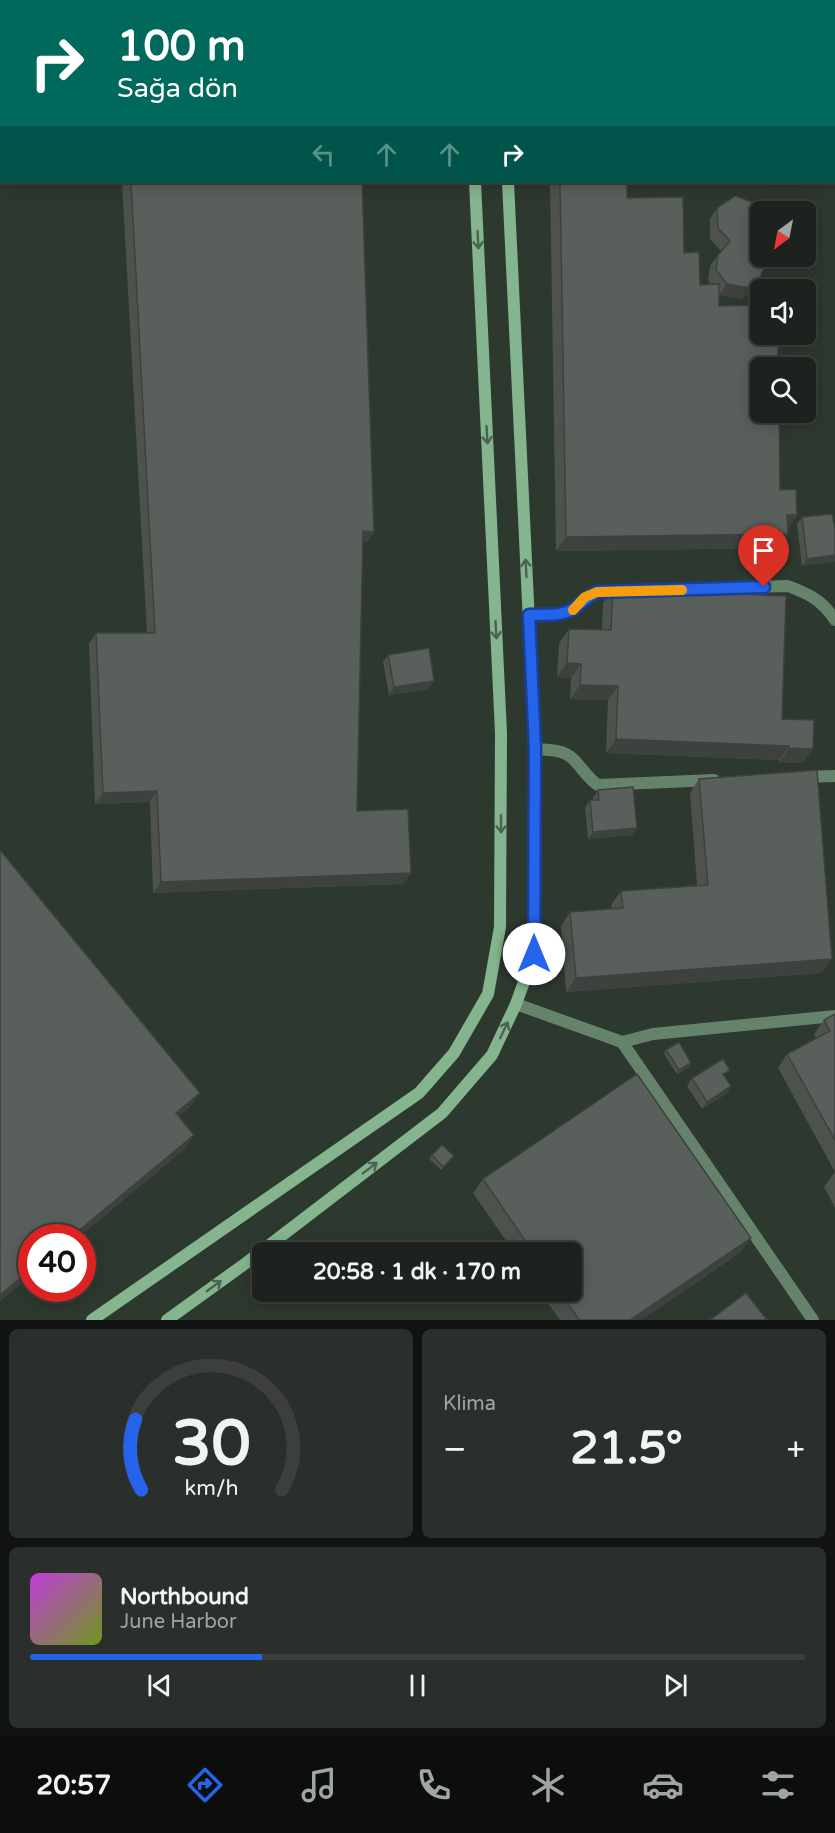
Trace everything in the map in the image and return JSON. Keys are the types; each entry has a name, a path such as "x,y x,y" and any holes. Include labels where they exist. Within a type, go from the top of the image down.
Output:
{"street":[{"path":"92,1320 419,1093 454,1053 488,994 500,927 501,733 475,183"},
{"path":"166,1320 246,1263 442,1113 492,1055 516,1004 534,954 535,749 508,183"},
{"path":"529,615 571,611 585,597 597,592 788,586 809,594 827,607 835,620"},
{"path":"535,749 561,752 571,757 588,779 598,785 729,780"},
{"path":"788,777 835,776"},
{"path":"516,1004 622,1042 653,1034 835,1016"},
{"path":"622,1042 813,1320"}],"shaded area":[{"path":"0,183 835,183 835,1320 0,1320"}],"building":[{"path":"131,183 362,183 374,532 363,531 357,811 408,809 411,873 161,882 157,791 103,793 96,633 155,633"},
{"path":"560,183 627,183 627,198 683,197 684,253 699,252 700,285 719,284 719,306 750,305 750,345 778,345 778,357 750,357 750,423 779,423 780,490 796,489 797,515 787,515 788,534 566,537"},
{"path":"735,196 750,201 750,267 764,267 759,279 750,279 749,288 727,284 716,270 718,255 730,241 718,228 717,208"},
{"path":"832,514 835,523 835,555 807,559 802,517"},
{"path":"613,589 786,596 782,719 814,720 813,749 616,739 618,686 580,685 581,664 567,663 569,629 611,630"},
{"path":"429,648 434,681 394,687 388,655"},
{"path":"817,770 832,959 576,978 570,912 623,908 621,891 708,885 699,779"},
{"path":"633,787 637,828 593,832 590,800 599,800 598,790"},
{"path":"0,850 200,1093 176,1113 194,1135 87,1224 18,1224 18,1280 0,1295"},
{"path":"835,1014 835,1140 787,1054 830,1031 824,1020"},
{"path":"679,1042 691,1063 679,1070 666,1050"},
{"path":"723,1059 730,1070 723,1074 731,1086 707,1102 692,1078"},
{"path":"637,1074 751,1238 630,1320 579,1320 567,1302 582,1302 582,1242 526,1242 483,1179"},
{"path":"442,1145 454,1156 443,1167 432,1155"},
{"path":"746,1293 767,1320 710,1320"}],"slow traffic":[{"path":"573,610 585,597 597,592 682,590"}],"route":[{"path":"534,954 535,749 529,615 571,611 585,597 597,592 764,587"}]}
